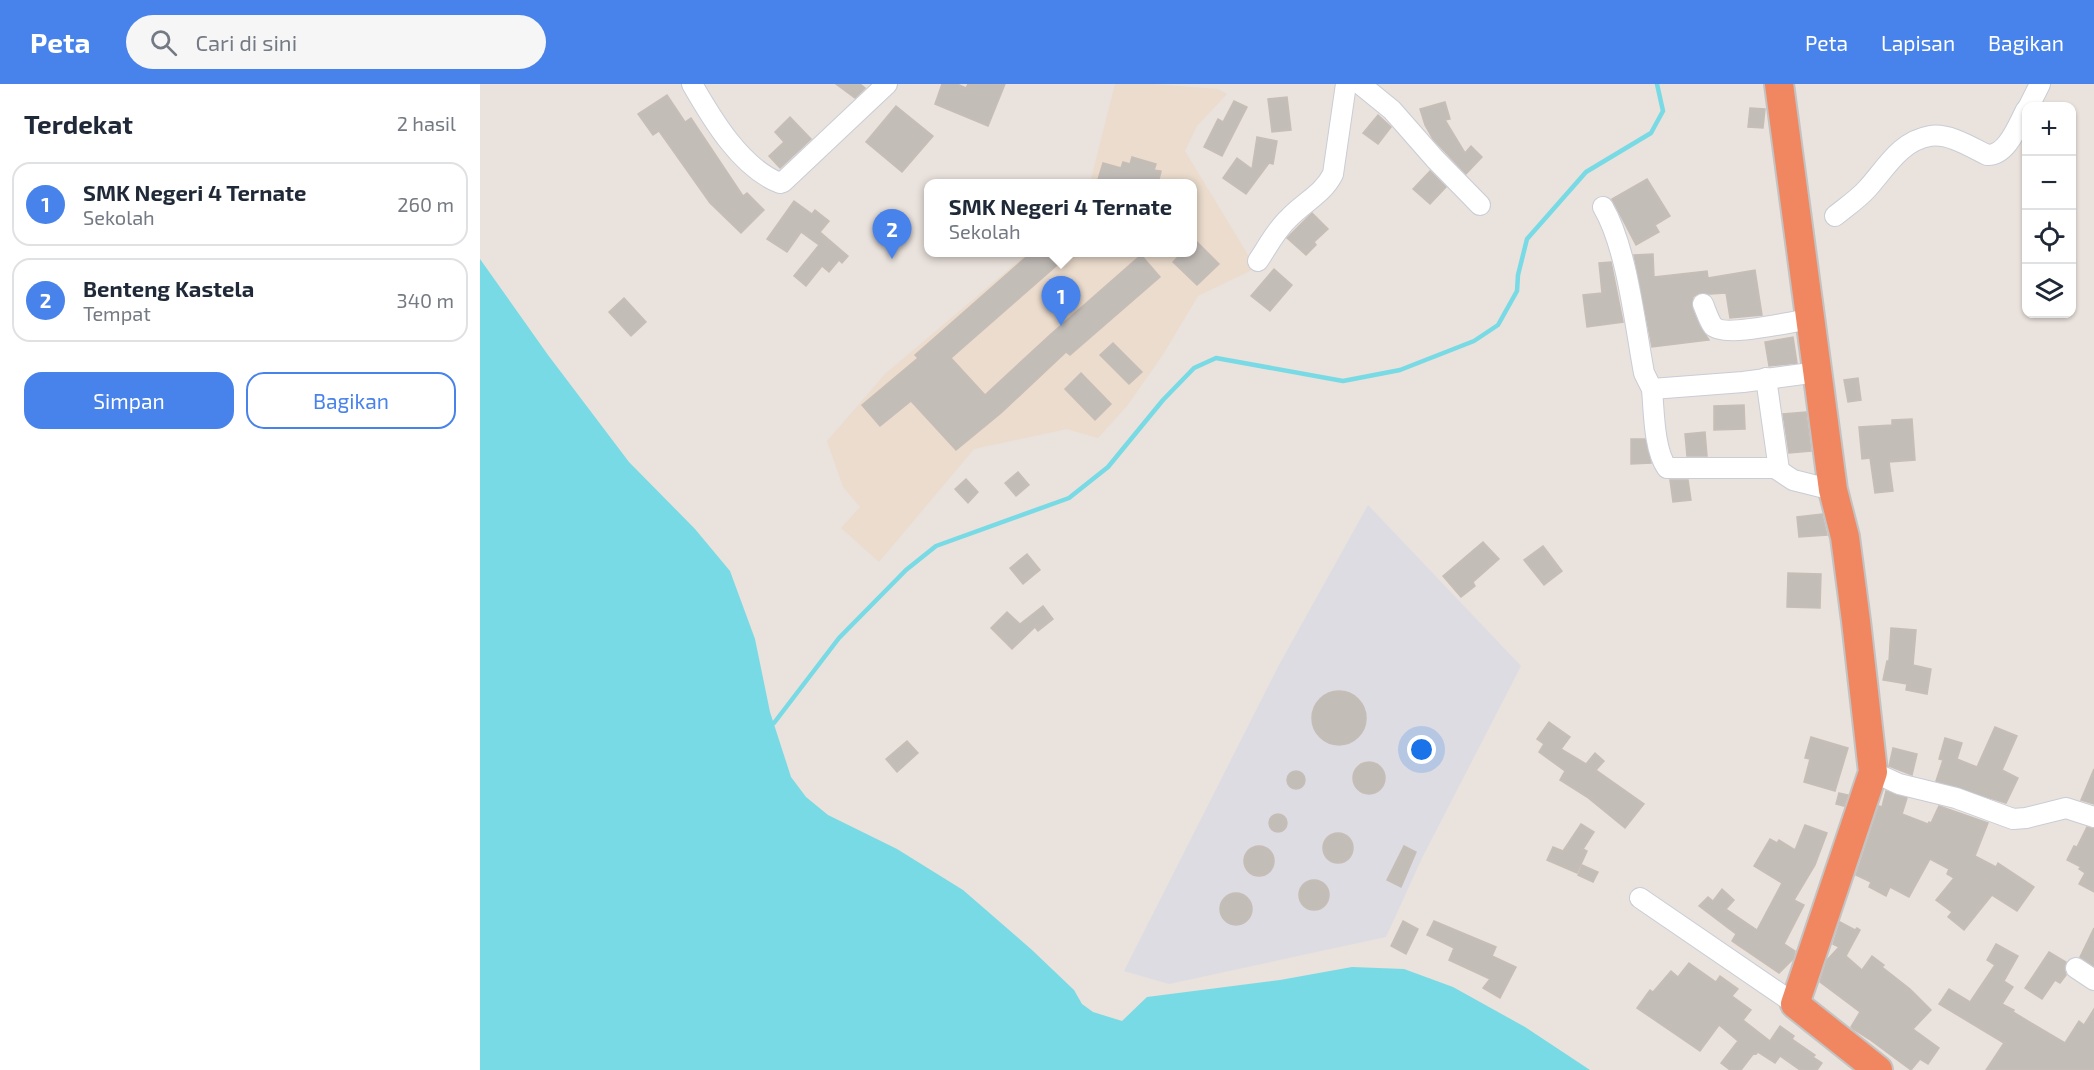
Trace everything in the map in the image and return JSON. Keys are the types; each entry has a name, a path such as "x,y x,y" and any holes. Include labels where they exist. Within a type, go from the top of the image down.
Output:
{"highway":[{"path":"1779,84 1833,490 1845,537 1873,772 1796,1004 1878,1070"}],"street":[{"path":"692,84 738,153 755,169 780,183 887,84"},
{"path":"1258,261 1276,232 1300,207 1328,184 1333,174 1346,84"},
{"path":"1360,84 1392,110 1480,205"},
{"path":"2031,102 2040,84"},
{"path":"1835,216 1867,189 1887,163 1910,143 1936,136 1987,155 1994,155 2002,150 2022,118"},
{"path":"1603,207 1609,217 1618,246 1644,373 1652,389 1659,448 1662,461 1667,468 1770,468 1779,470 1793,480 1833,490"},
{"path":"1703,304 1713,326 1726,331 1749,330 1811,319"},
{"path":"1652,389 1743,382 1818,372"},
{"path":"1766,378 1779,470"},
{"path":"1873,772 1899,784 1956,798 2013,819 2026,818 2058,808 2066,808 2094,818"},
{"path":"1640,898 1796,1004"},
{"path":"2076,968 2094,980"}],"shaded area":[{"path":"1115,84 1218,89 1227,94 1197,126 1185,151 1256,268 1198,296 1162,356 1127,406 1098,438 1067,429 974,449 879,562 841,528 860,507 843,487 827,441 885,374 1023,257 1197,257 1197,179 1091,179"},
{"path":"1368,505 1521,666 1422,858 1386,937 1169,984 1124,971 1279,665"}],"water":[{"path":"480,259 548,355 629,462 695,529 730,571 755,639 770,712 791,777 806,797 828,815 897,849 963,890 1074,990 1082,1004 1093,1012 1122,1021 1147,997 1280,980 1352,967 1404,969 1453,987 1525,1027 1590,1070 480,1070"}],"building":[{"path":"836,84 860,84 865,88 855,98"},
{"path":"942,84 957,84 966,88 968,84 1005,84 988,126 935,104"},
{"path":"667,95 685,122 691,118 743,196 747,193 764,210 741,233 710,203 659,131 653,135 638,114"},
{"path":"1287,97 1291,130 1272,132 1268,99"},
{"path":"1234,101 1247,107 1222,156 1204,147 1218,119 1223,122"},
{"path":"1445,102 1450,119 1445,120 1465,153 1471,146 1482,157 1466,174 1433,139 1420,109"},
{"path":"896,106 933,136 902,172 866,142"},
{"path":"1750,108 1765,109 1763,128 1748,127"},
{"path":"1378,115 1391,127 1378,144 1363,133"},
{"path":"790,117 811,139 780,168 769,156 784,142 775,132"},
{"path":"1257,137 1277,141 1273,164 1269,163 1246,194 1223,178 1237,158 1252,169"},
{"path":"1132,157 1156,164 1154,170 1161,171 1159,179 1098,179 1103,163 1121,168 1123,162 1130,164"},
{"path":"1430,171 1446,187 1430,204 1413,189"},
{"path":"1647,179 1670,216 1655,225 1659,232 1636,245 1612,199"},
{"path":"794,201 812,214 815,210 829,221 820,232 848,256 842,263 839,260 829,272 822,266 806,286 794,276 819,245 801,232 787,252 767,239"},
{"path":"1312,213 1328,229 1314,242 1316,245 1306,255 1287,238"},
{"path":"1197,242 1219,264 1197,285 1173,262 1178,257 1197,257"},
{"path":"1653,254 1654,277 1707,271 1708,278 1755,270 1762,315 1730,318 1726,293 1699,293 1693,297 1692,308 1700,327 1709,340 1652,347 1634,255"},
{"path":"1026,257 1066,257 951,358 985,395 1139,257 1143,257 1160,277 1070,355 1066,352 1001,413 956,450 911,401 880,426 862,405 918,358 915,355"},
{"path":"1611,262 1623,322 1587,327 1583,295 1602,293 1599,263"},
{"path":"1274,269 1292,285 1270,311 1251,296"},
{"path":"624,298 646,322 631,336 609,312"},
{"path":"1793,337 1797,363 1769,366 1765,342"},
{"path":"1113,343 1142,372 1129,384 1100,355"},
{"path":"1081,373 1111,404 1095,420 1065,389"},
{"path":"1858,378 1861,400 1848,402 1844,380"},
{"path":"1744,405 1745,429 1714,430 1714,406"},
{"path":"1806,412 1811,451 1789,453 1783,414"},
{"path":"1912,419 1915,460 1889,462 1893,491 1875,493 1870,458 1862,459 1859,427 1892,425 1892,420"},
{"path":"1705,432 1707,456 1687,456 1685,434"},
{"path":"1631,439 1645,439 1651,463 1631,464"},
{"path":"1018,472 1029,485 1016,496 1005,483"},
{"path":"966,479 978,492 968,503 955,489"},
{"path":"1670,480 1688,480 1691,500 1673,502"},
{"path":"1822,514 1827,535 1799,537 1797,517"},
{"path":"1483,542 1499,559 1473,582 1475,586 1461,597 1443,576"},
{"path":"1543,546 1562,571 1544,585 1524,560"},
{"path":"1027,554 1040,570 1023,584 1010,568"},
{"path":"1788,573 1821,574 1820,608 1787,607"},
{"path":"1043,606 1053,619 1038,631 1035,627 1012,649 991,628 1007,612 1020,624"},
{"path":"1891,628 1916,630 1913,665 1931,669 1927,694 1906,690 1907,684 1883,680 1887,661 1889,661"},
{"path":"1334,691 1344,691 1354,695 1362,703 1366,718 1362,733 1354,741 1344,745 1334,745 1324,741 1316,733 1312,723 1312,713 1316,703 1324,695"},
{"path":"1549,722 1570,737 1561,749 1586,764 1595,753 1604,761 1596,770 1644,804 1625,828 1587,797 1560,780 1565,771 1539,752 1544,744 1537,739"},
{"path":"1995,727 2017,736 2002,770 2018,778 2006,803 1936,781 1943,760 1939,759 1945,738 1962,743 1957,759 1977,767"},
{"path":"1811,737 1848,748 1835,791 1804,782 1810,759 1805,758"},
{"path":"907,741 918,753 897,772 886,759"},
{"path":"1893,748 1917,754 1912,775 1889,766"},
{"path":"1369,762 1381,766 1385,778 1381,790 1369,794 1357,790 1353,778 1357,766"},
{"path":"2094,769 2094,804 2081,800"},
{"path":"1296,771 1302,774 1305,780 1302,786 1296,789 1290,786 1287,780 1290,774"},
{"path":"1886,791 1907,798 1902,814 1928,824 1931,823 1939,806 1988,823 1975,856 1996,867 1998,863 2034,887 2017,911 1992,895 1964,930 1948,917 1952,912 1936,900 1954,878 1947,874 1949,869 1930,859 1909,897 1890,887 1886,896 1869,887 1871,882 1856,875"},
{"path":"1839,793 1848,795 1844,806 1836,804"},
{"path":"1278,814 1284,817 1287,823 1284,829 1278,832 1272,829 1269,823 1272,817"},
{"path":"1581,824 1594,832 1583,849 1587,851 1577,873 1547,860 1553,847 1563,851"},
{"path":"1805,825 1827,833 1815,865 1794,900 1804,905 1784,944 1795,951 1793,959 1779,973 1732,941 1736,934 1699,906 1708,897 1713,901 1722,889 1734,900 1726,909 1757,930 1782,883 1754,866 1770,839 1777,843 1779,840 1795,850"},
{"path":"2087,827 2094,829 2094,892 2079,884 2085,873 2079,869 2081,867 2067,860 2074,846 2077,847"},
{"path":"1338,833 1349,837 1353,848 1349,859 1338,863 1327,859 1323,848 1327,837"},
{"path":"1259,846 1270,850 1274,861 1270,872 1259,876 1248,872 1244,861 1248,850"},
{"path":"1404,846 1416,852 1401,887 1387,880"},
{"path":"1582,865 1598,872 1593,882 1578,875"},
{"path":"1314,880 1325,884 1329,895 1325,906 1314,910 1303,906 1299,895 1303,884"},
{"path":"1236,893 1247,898 1252,909 1247,920 1236,925 1225,920 1220,909 1225,898"},
{"path":"1403,921 1418,929 1406,954 1391,946"},
{"path":"1434,921 1496,947 1492,956 1516,967 1500,998 1483,988 1490,979 1449,960 1454,948 1427,935"},
{"path":"1840,922 1855,930 1857,928 1860,930 1846,956 1862,970 1872,956 1931,1010 1913,1029 1939,1048 1928,1064 1920,1059 1911,1070 1853,1029 1851,1027 1860,1012 1820,982 1827,960 1839,947 1833,944"},
{"path":"2094,928 2094,966 2080,957"},
{"path":"1996,944 2018,956 2004,981 2013,987 2002,1004 2014,1010 2013,1012 2065,1043 2079,1021 2084,1025 2094,1009 2094,1070 1986,1070 2004,1043 1939,1004 1949,989 1970,1002 1995,965 1987,960"},
{"path":"2049,952 2066,962 2064,968 2066,975 2060,983 2055,980 2042,999 2025,988"},
{"path":"1689,963 1716,982 1720,976 1738,989 1732,996 1751,1010 1743,1020 1770,1041 1780,1026 1794,1036 1792,1039 1815,1055 1813,1057 1822,1063 1817,1070 1800,1070 1780,1056 1775,1063 1758,1052 1754,1053 1741,1070 1730,1070 1721,1063 1738,1041 1719,1025 1700,1051 1637,1008 1650,990 1653,992 1671,971 1678,977"}],"waterway":[{"path":"774,723 839,638 906,570 936,546 1069,498 1108,467 1163,400 1194,368 1216,358 1343,381 1400,370 1474,341 1498,325 1517,291 1518,275 1527,239 1586,172 1651,133 1663,111 1657,84"}],"place":[{"name":"Benteng Kastela","path":"892,259"},
{"name":"SMK Negeri 4 Ternate","path":"1061,326"}]}
